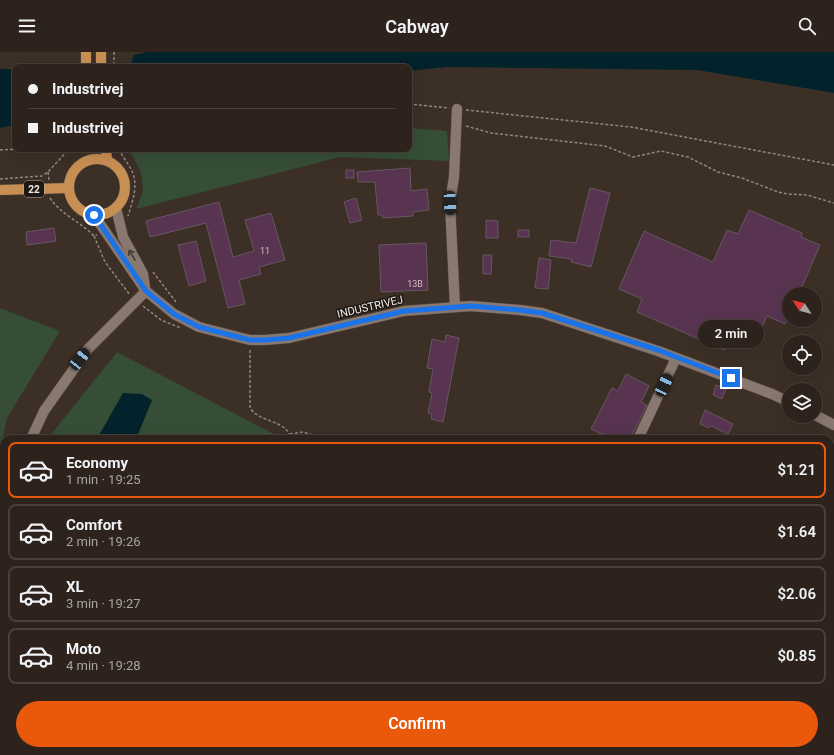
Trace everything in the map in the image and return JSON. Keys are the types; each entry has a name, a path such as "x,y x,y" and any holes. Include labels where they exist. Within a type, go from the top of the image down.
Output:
{"main road":[{"path":"86,52 86,64"},
{"path":"100,64 101,52"},
{"path":"106,152 107,160"},
{"path":"89,154 107,160 116,165 122,173 125,182 125,191 122,200 116,208 110,212 94,215 79,209 74,203 68,188 69,180 77,167 89,154"},
{"name":"22","path":"0,190 68,188"}],"street":[{"path":"455,307 450,203 454,177 455,122 457,109"},
{"path":"33,435 44,411 88,349 146,291 143,274 123,237 116,208"},
{"name":"INDUSTRIVEJ","path":"94,215 146,291 174,314 199,327 250,340 289,338 404,311 471,306 542,313 676,358 782,399"},
{"path":"640,435 676,358"},
{"path":"822,419 834,425"}],"path":[{"path":"114,52 114,64"},
{"path":"412,104 631,127 834,165"},
{"path":"455,122 474,130 491,133 605,146 633,157 661,151 688,157 718,172 742,178 778,192 806,195 834,203"},
{"path":"0,150 12,149"},
{"path":"0,179 36,177 48,172 66,152"},
{"path":"121,152 132,170 135,182 135,196 128,217"},
{"path":"48,172 50,198 55,205 88,229 94,236 105,232"},
{"path":"150,268 167,293 177,304"},
{"path":"250,357 250,407 255,414 284,428 290,434 303,432 313,435"}],"green space":[{"path":"412,128 447,131 449,161 340,157 136,209 143,191 141,173 130,152 412,152"},
{"path":"0,308 60,331 7,418 4,435 0,435"},
{"path":"117,352 275,435 138,435 152,400 123,393 99,435 52,435"}],"water":[{"path":"147,52 834,52 834,93 698,70 447,67 412,71 412,64 131,64 134,55"},
{"path":"0,69 12,69 12,126 0,128"},
{"path":"123,393 142,394 152,400 138,435 99,435"}],"building":[{"path":"410,168 411,191 427,189 429,210 413,212 413,216 383,218 382,215 378,215 375,182 358,182 357,172"},
{"path":"346,170 354,170 354,178 346,178"},
{"path":"590,188 610,193 591,267 571,262 572,259 549,256 551,240 576,243"},
{"path":"356,198 362,220 350,223 344,202"},
{"path":"219,202 233,257 254,251 245,220 271,213 285,260 259,267 261,274 239,280 245,304 228,308 206,223 150,237 146,221"},
{"path":"749,210 802,233 801,237 820,245 802,287 782,287 782,323 767,316 752,348 730,338 724,350 637,312 642,299 619,289 644,231 713,262 727,230 738,234"},
{"path":"486,220 498,221 498,238 486,238"},
{"path":"54,228 56,241 27,245 26,232"},
{"path":"518,230 529,230 529,237 518,237"},
{"path":"196,241 206,281 189,286 178,245"},
{"path":"426,243 428,290 381,292 379,245"},
{"path":"483,255 492,255 491,274 483,274"},
{"path":"539,258 551,260 548,289 535,288"},
{"path":"446,335 459,338 443,422 431,419 432,414 428,413 432,393 429,392 433,369 427,368 432,339 445,342"},
{"path":"626,374 649,386 641,402 647,405 632,435 604,435 591,429 612,388 618,391"},
{"path":"716,385 726,389 722,399 713,395"},
{"path":"705,410 733,424 728,434 711,426 709,428 700,424"}],"route":[{"path":"94,215 146,291 174,314 199,327 250,340 265,340 289,338 404,311 471,306 520,310 542,313 658,350 731,378"}]}
